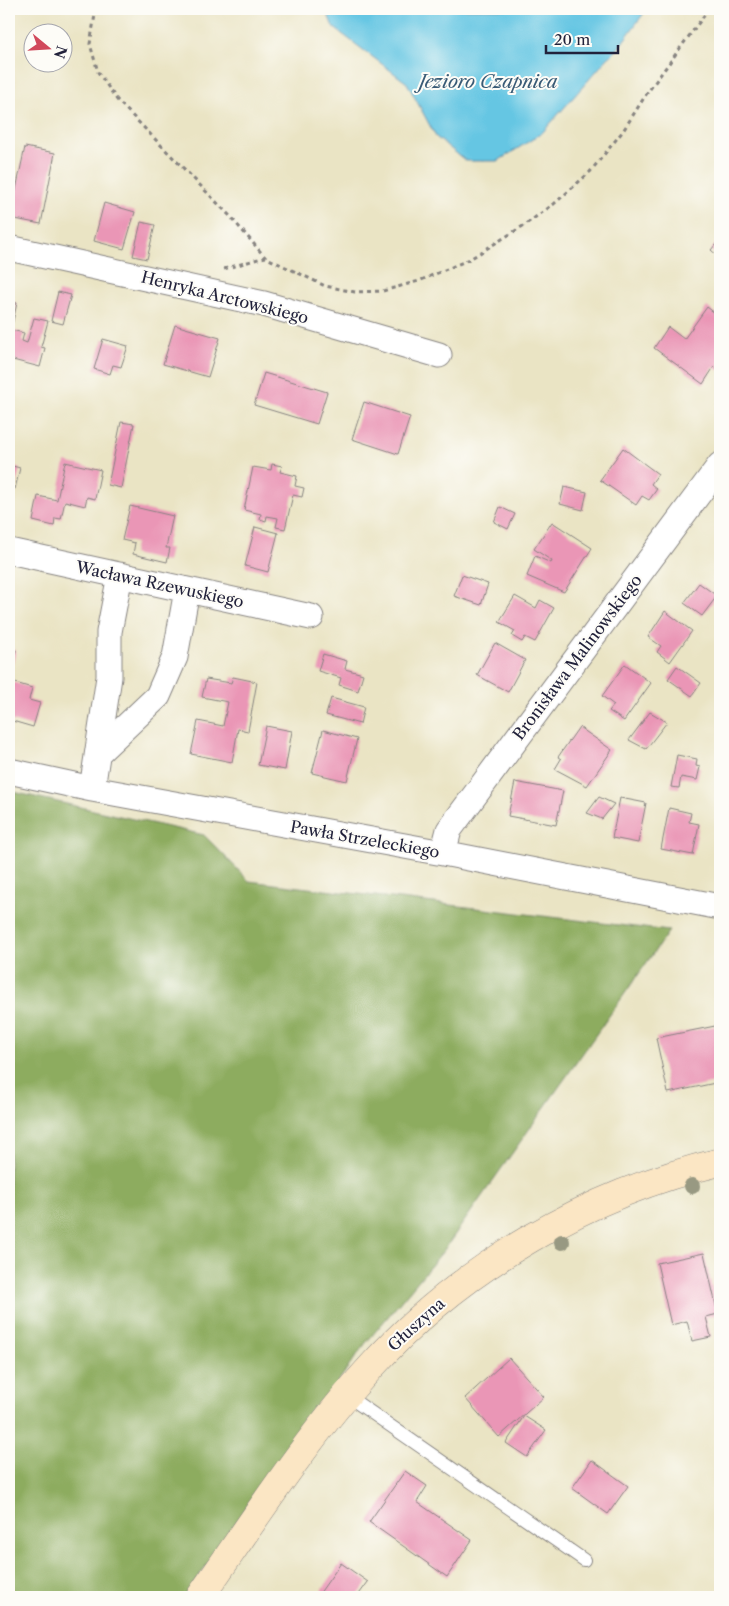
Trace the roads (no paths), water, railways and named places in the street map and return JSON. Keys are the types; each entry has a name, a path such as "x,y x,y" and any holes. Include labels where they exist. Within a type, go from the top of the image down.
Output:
{"street":[{"name":"Henryka Arctowskiego","path":"9,248 264,304 439,355"},
{"name":"Bronisława Malinowskiego","path":"443,853 449,830 720,466"},
{"name":"Wacława Rzewuskiego","path":"9,551 311,617"},
{"path":"92,789 109,677 109,632 120,576"},
{"path":"98,753 158,696 175,657 187,590"},
{"name":"Pawła Strzeleckiego","path":"9,771 92,789 443,853 720,907"},
{"name":"Głuszyna","path":"200,1597 290,1469 346,1395 392,1344 426,1312 483,1268 509,1251 577,1214 616,1196 693,1169 720,1162"}],"lane":[{"path":"346,1395 584,1560"}],"water":[{"name":"Jezioro Czapnica","path":"326,9 647,9 616,51 542,133 498,161 466,161 436,137 407,83 333,27"}]}
